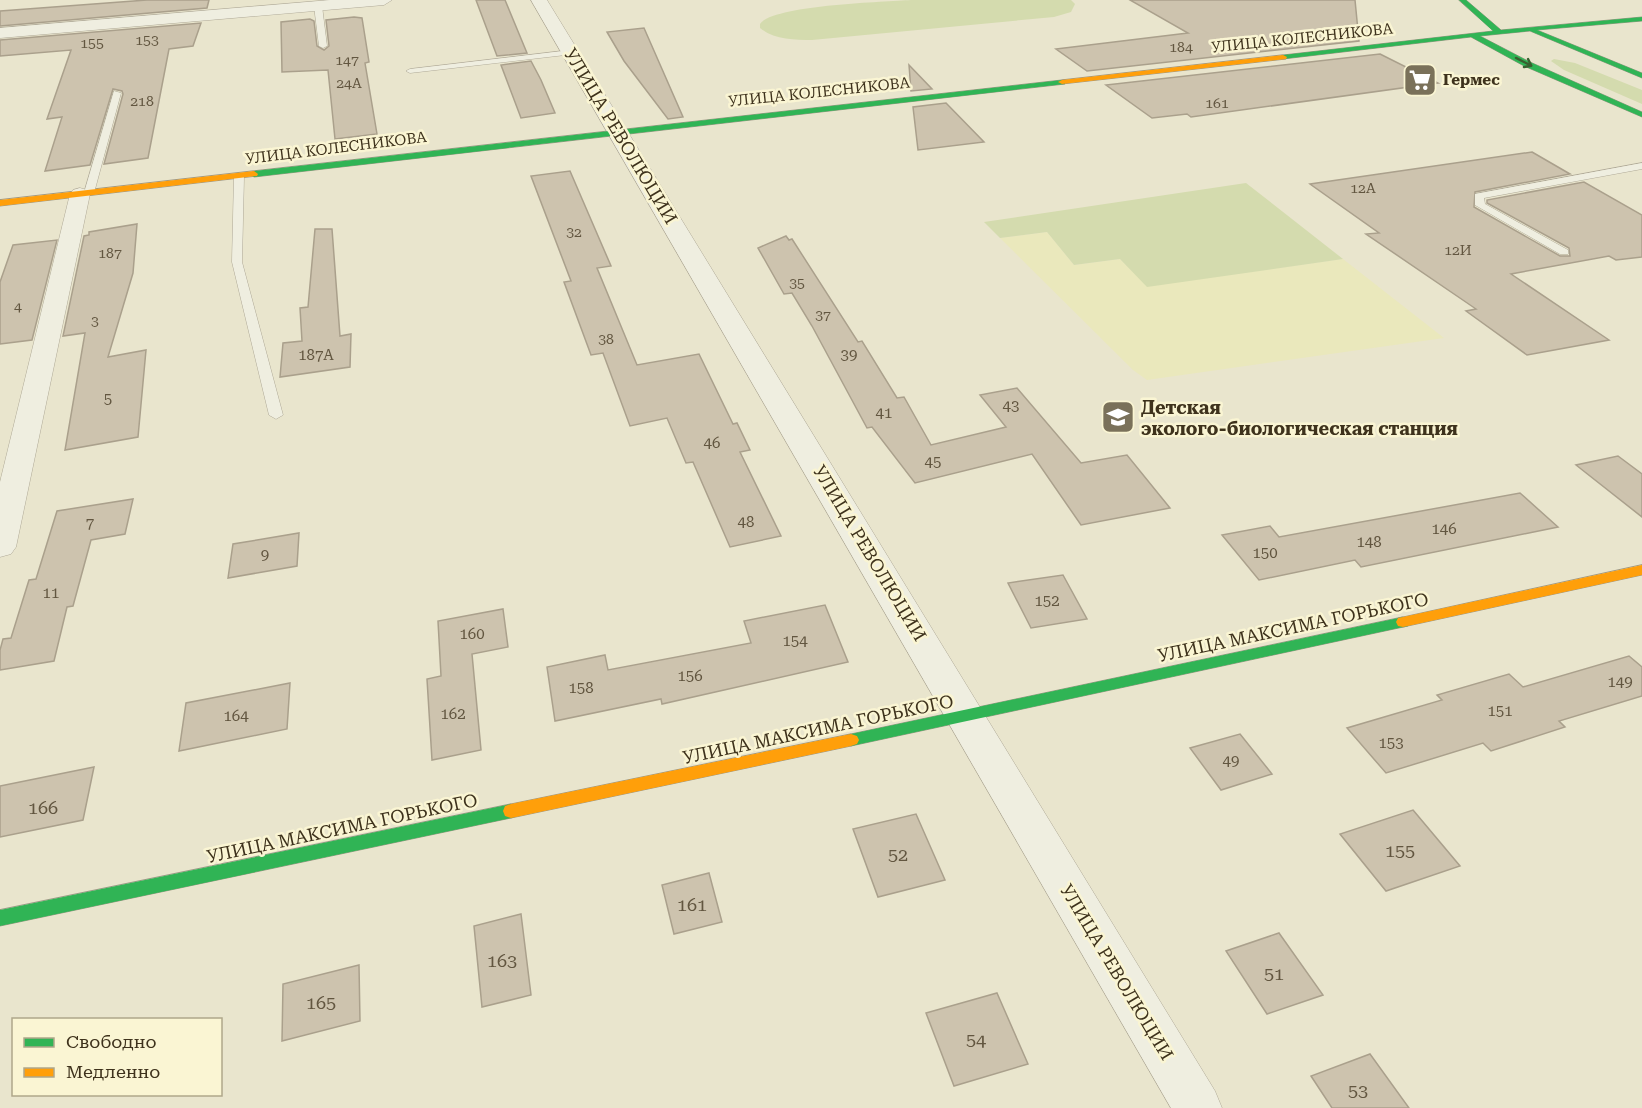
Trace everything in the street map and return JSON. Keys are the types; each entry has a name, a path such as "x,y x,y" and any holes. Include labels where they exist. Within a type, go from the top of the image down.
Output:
{"street":[{"path":"0,33 384,0"},
{"name":"УЛИЦА РЕВОЛЮЦИИ","path":"540,0 1198,1108"},
{"path":"1462,0 1500,32"},
{"name":"УЛИЦА КОЛЕСНИКОВА","path":"0,203 1472,35 1642,19"},
{"path":"1527,29 1642,76"},
{"path":"1472,35 1527,64 1642,115"},
{"path":"0,547 85,194"},
{"name":"УЛИЦА МАКСИМА ГОРЬКОГО","path":"0,918 967,716 1642,570"}],"lane":[{"path":"318,6 323,46"},
{"path":"410,71 571,52"},
{"path":"85,194 117,93"},
{"path":"1563,252 1480,205 1479,196 1642,166"},
{"path":"239,176 237,262 276,415"}],"shaded area":[{"path":"1047,232 1074,265 1120,259 1147,286 1343,259 1444,338 1147,380 1133,370 1000,238"}],"green space":[{"path":"911,0 1071,0 1075,4 1071,12 1054,17 812,40 778,37 760,28 760,24 769,18 806,9 854,3"},
{"path":"1554,59 1575,63 1642,90 1642,104 1564,70 1551,61"},
{"path":"1246,183 1343,259 1147,287 1120,259 1074,265 1047,232 1000,238 984,222"}],"building":[{"path":"147,0 209,0 207,8 0,26 0,11"},
{"path":"476,0 505,0 527,53 497,56"},
{"path":"1130,0 1355,0 1359,41 1087,71 1056,49 1188,33"},
{"path":"362,18 369,62 365,63 377,134 335,139 328,70 282,72 281,22 310,19 314,21 317,46 324,50 329,46 326,20"},
{"path":"201,23 193,46 169,49 148,158 104,164 123,94 122,91 113,89 90,165 45,171 62,117 47,119 71,50 0,56 0,40"},
{"path":"644,28 683,117 668,119 624,61 607,32"},
{"path":"1380,54 1438,83 1191,117 1187,114 1152,118 1106,85"},
{"path":"531,61 555,113 521,118 501,65"},
{"path":"909,65 932,89 911,91"},
{"path":"946,103 984,142 918,150 913,107"},
{"path":"1532,152 1570,174 1475,192 1474,207 1560,256 1570,256 1569,248 1487,203 1487,200 1584,182 1642,215 1642,257 1616,260 1609,256 1511,274 1609,340 1527,355 1466,311 1476,309 1366,234 1379,233 1310,184"},
{"path":"570,171 611,266 597,268 637,365 699,354 733,424 737,423 750,450 740,452 781,536 730,547 693,462 686,463 667,418 630,426 603,353 591,355 564,282 571,281 531,176"},
{"path":"137,224 133,273 108,357 146,350 138,437 65,450 85,333 63,336 84,236 89,235 89,232"},
{"path":"315,229 332,229 340,336 351,334 350,367 280,377 283,343 302,341 300,308 308,307"},
{"path":"786,236 789,240 792,239 858,342 862,341 897,398 904,397 931,445 1006,427 980,395 1017,388 1081,463 1127,455 1170,508 1081,525 1032,454 915,483 872,427 867,428 812,326 792,293 784,294 758,248"},
{"path":"57,240 32,340 0,344 0,282 13,245"},
{"path":"1618,456 1642,474 1642,517 1576,465"},
{"path":"1520,493 1558,527 1361,567 1355,560 1259,580 1222,535 1270,526 1279,537"},
{"path":"133,499 125,534 91,540 73,606 67,607 54,661 0,670 0,650 3,639 11,638 29,580 36,579 57,511"},
{"path":"299,533 297,566 228,578 233,544"},
{"path":"1063,575 1087,619 1031,628 1008,583"},
{"path":"825,605 848,662 662,704 661,699 555,721 547,667 605,655 608,670 751,643 744,621"},
{"path":"503,609 508,647 472,654 481,750 432,760 427,679 441,676 438,621"},
{"path":"1629,656 1642,667 1642,696 1559,721 1565,727 1491,751 1483,743 1386,773 1347,728 1442,700 1437,695 1509,674 1523,687"},
{"path":"290,683 287,729 179,751 186,703"},
{"path":"1240,734 1272,774 1221,790 1190,748"},
{"path":"94,767 83,820 0,837 0,786"},
{"path":"1413,810 1460,866 1386,891 1340,834"},
{"path":"916,814 945,880 878,897 853,829"},
{"path":"709,873 722,922 674,934 662,885"},
{"path":"521,914 531,995 482,1007 474,926"},
{"path":"1279,933 1323,995 1267,1014 1226,951"},
{"path":"359,965 360,1021 282,1041 283,984"},
{"path":"997,993 1028,1064 954,1086 926,1013"},
{"path":"1370,1054 1409,1108 1332,1108 1311,1076"}],"traffic: fast":[{"path":"1462,0 1499,32"},
{"path":"1283,57 1527,29 1642,19"},
{"path":"1533,31 1642,76"},
{"path":"1472,35 1527,64 1642,115"},
{"path":"254,174 1062,82"},
{"path":"851,740 1403,622"},
{"path":"0,918 511,811"}],"traffic: slow":[{"path":"1062,82 1283,57"},
{"path":"0,203 254,174"},
{"path":"1403,622 1642,570"},
{"path":"511,811 851,740"}],"place":[{"name":"Гермес","path":"1420,80"},
{"name":"Детская эколого-биологическая станция","path":"1118,417"}]}
